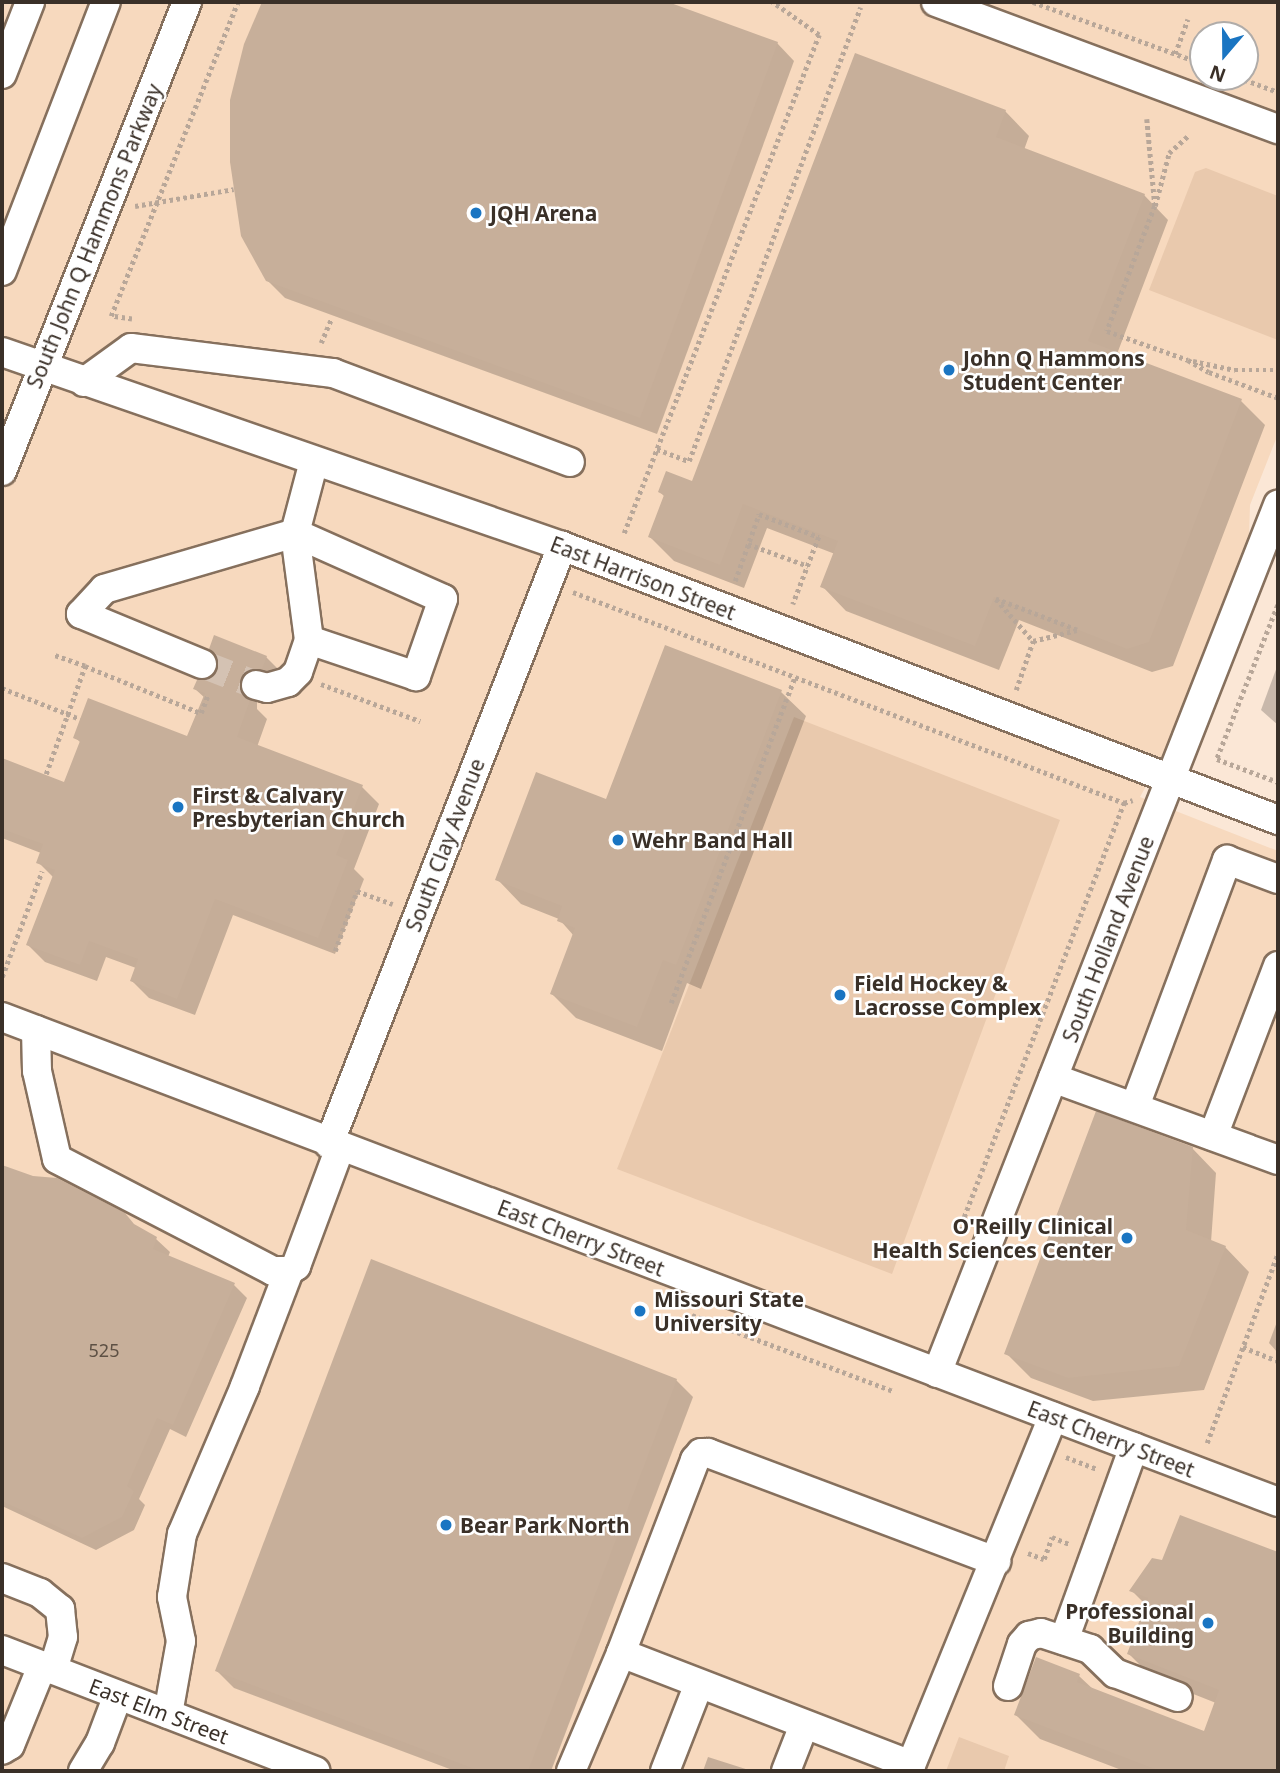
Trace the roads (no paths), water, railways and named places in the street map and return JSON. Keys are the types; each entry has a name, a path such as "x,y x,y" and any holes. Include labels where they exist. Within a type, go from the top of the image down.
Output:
{"street":[{"path":"2,74 30,2"},
{"path":"2,271 106,2"},
{"name":"South John Q Hammons Parkway","path":"2,471 187,2"},
{"path":"936,2 1278,129"},
{"path":"85,382 131,348 333,373 570,462"},
{"name":"East Harrison Street","path":"2,352 562,546 1278,820"},
{"path":"256,685 267,688 288,682 298,672 309,640 295,533 314,461"},
{"name":"South Holland Avenue","path":"937,1373 1278,505"},
{"path":"202,664 81,614 104,589 295,533 443,599 416,676 309,640"},
{"name":"South Clay Avenue","path":"168,1714 181,1641 172,1597 182,1534 246,1387 289,1271 303,1250 335,1146 562,546"},
{"path":"1135,1107 1227,860 1278,879"},
{"path":"1213,1136 1278,966"},
{"name":"East Cherry Street","path":"2,1017 335,1146 1278,1502"},
{"path":"36,1030 37,1071 57,1159 273,1271 289,1271"},
{"path":"1053,1078 1278,1160"},
{"path":"621,1653 911,1765 1053,1417"},
{"path":"1064,1640 1133,1447"},
{"path":"571,1771 701,1453 708,1453 996,1561"},
{"path":"2,1578 40,1593 60,1609 63,1637 10,1745 2,1750"},
{"path":"1008,1686 1022,1644 1029,1636 1041,1633 1090,1649 1115,1673 1178,1697"},
{"name":"East Elm Street","path":"2,1650 168,1714 275,1764 315,1771"},
{"path":"665,1771 699,1684"},
{"path":"83,1771 100,1743 118,1695"},
{"path":"786,1771 804,1725"}],"tunnel":[{"path":"202,664 256,685"}],"place":[{"name":"JQH Arena","path":"476,213"},
{"name":"John Q Hammons Student Center","path":"949,370"},
{"name":"First & Calvary Presbyterian Church","path":"178,807"},
{"name":"Wehr Band Hall","path":"618,840"},
{"name":"Field Hockey & Lacrosse Complex","path":"840,995"},
{"name":"O'Reilly Clinical Health Sciences Center","path":"1127,1238"},
{"name":"Missouri State University","path":"640,1311"},
{"name":"Bear Park North","path":"446,1525"},
{"name":"Professional Building","path":"1208,1623"}]}
